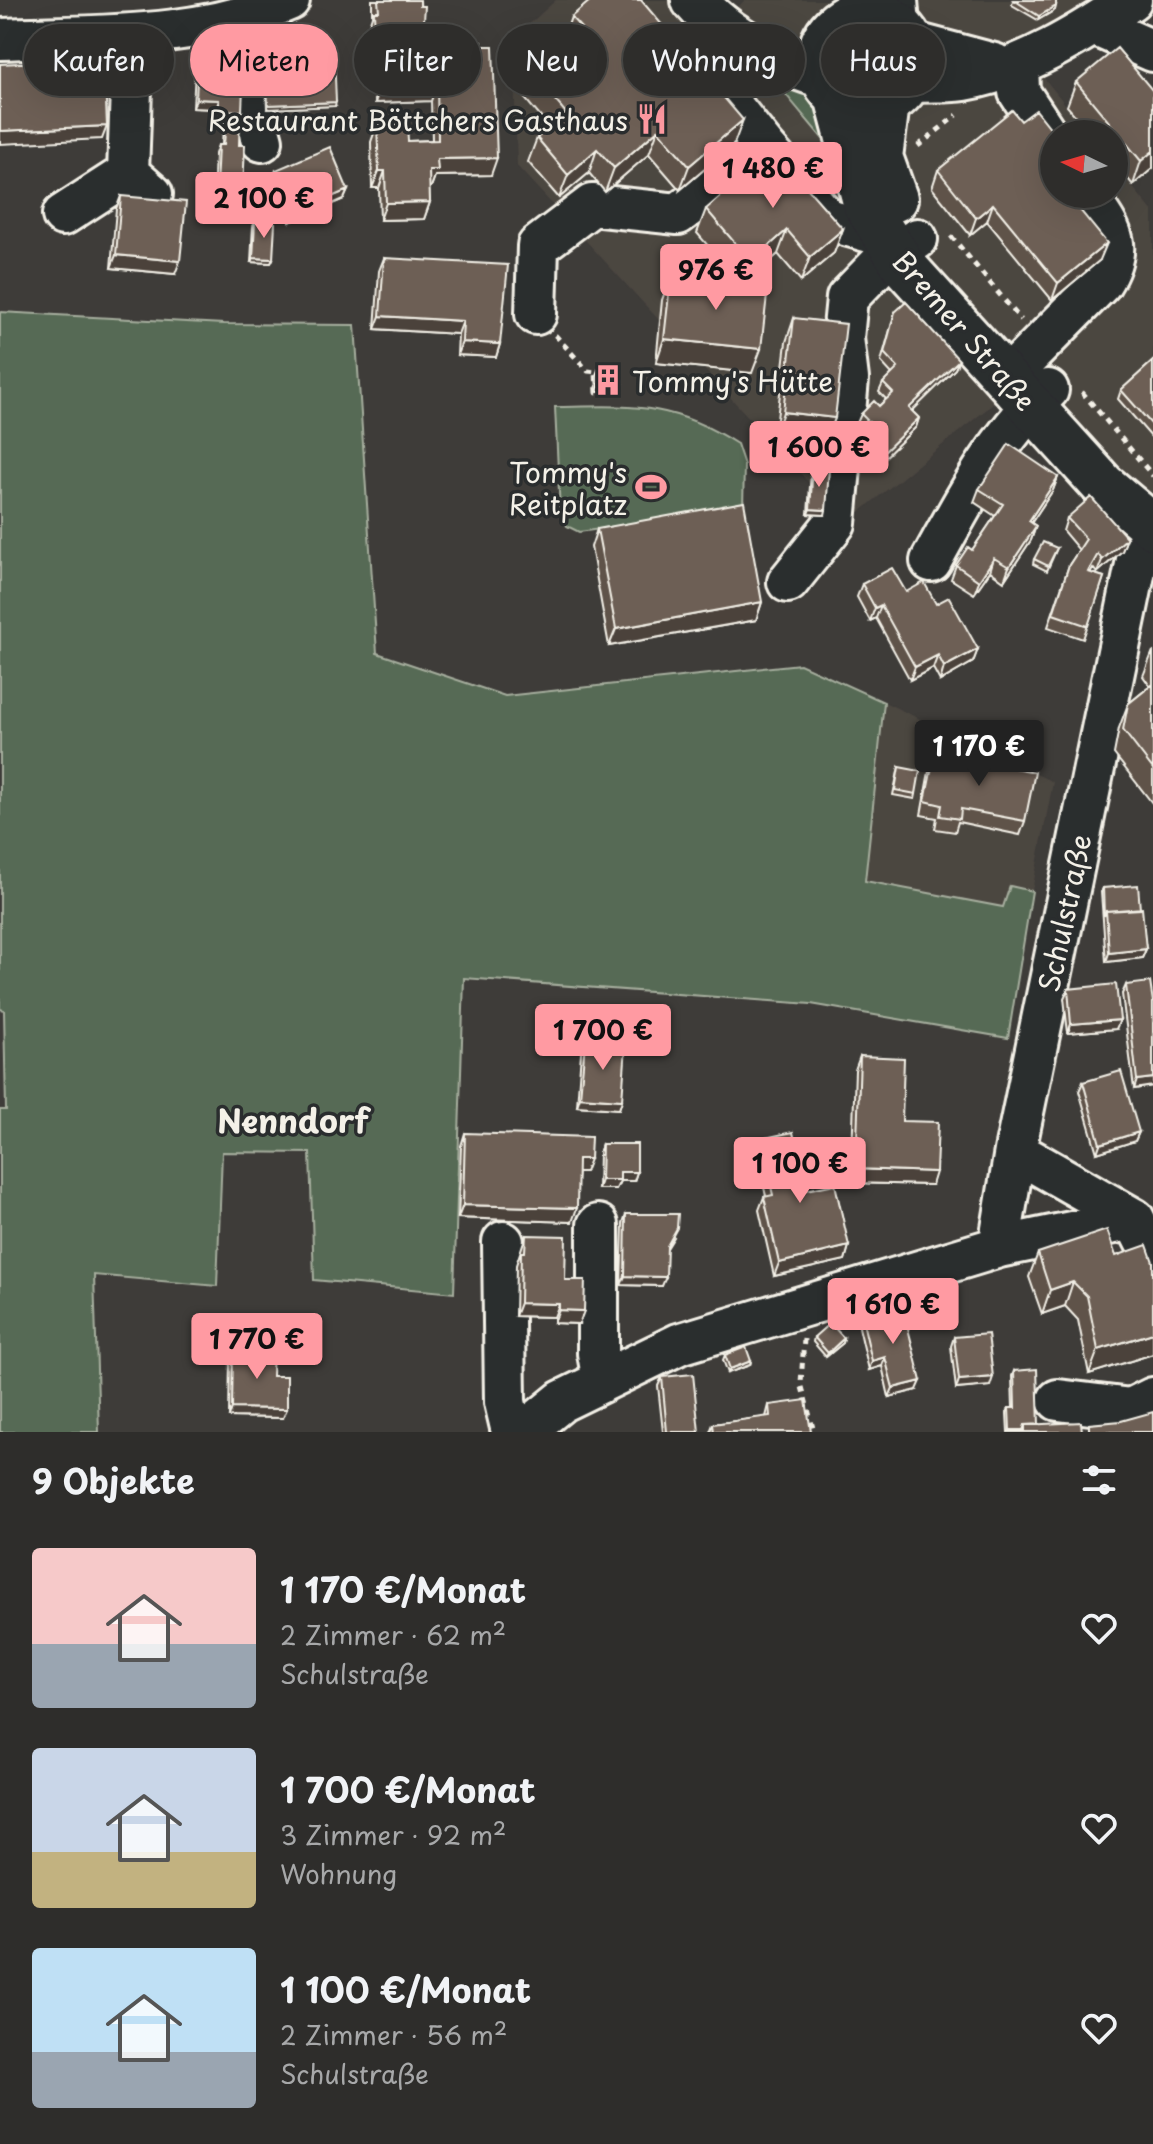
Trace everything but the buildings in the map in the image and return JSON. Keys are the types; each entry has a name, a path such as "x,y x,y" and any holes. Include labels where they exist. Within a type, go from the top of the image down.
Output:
{"main road":[{"path":"716,20 809,32 847,14 868,13 885,16 889,24"},
{"path":"716,20 771,59 821,82"},
{"name":"Bremer Straße","path":"833,96 866,206 1028,385 1103,485 1153,524"},
{"path":"846,96 861,106 868,96"},
{"name":"Bremer Straße","path":"891,96 880,142 899,243"}],"street":[{"path":"174,30 213,26 289,0"},
{"path":"945,72 963,80 1012,65 1094,25 1131,0"},
{"path":"246,17 253,108 262,141"},
{"path":"716,20 718,81 724,96 765,148 828,220 899,243 847,298 843,338 848,379 835,523 788,582"},
{"path":"1094,25 1153,51"},
{"path":"0,39 24,38"},
{"path":"1012,65 1019,92 1040,124"},
{"path":"63,215 140,183 136,96"},
{"path":"536,314 538,246 592,205 678,214 765,148"},
{"path":"931,561 1028,385 1112,265 1113,235 1095,208"},
{"name":"Schulstraße","path":"999,1247 1015,1151 1138,555 1153,538"},
{"path":"1015,1151 1144,1227"},
{"path":"598,1225 598,1353 603,1381"},
{"path":"524,1432 562,1401 679,1344 999,1247 1144,1227"},
{"path":"503,1242 505,1402 512,1432"},
{"path":"1058,1400 1131,1409 1153,1398"}],"path":[{"path":"908,154 965,108"},
{"path":"536,314 588,371 596,372 597,393 621,391 620,385"},
{"path":"807,1306 801,1383 814,1432"}],"shaded area":[{"path":"556,0 692,0 725,20 745,0 1128,0 1028,58 1078,120 1040,120 1040,208 1128,208 1128,181 1153,212 1153,521 1019,383 846,523 517,166 515,96 607,96 607,24 530,24"},
{"path":"884,702 1053,782 1032,891 1010,886 1004,907 865,881"}],"green space":[{"path":"805,87 833,123 827,144 787,96 805,96"},
{"path":"0,312 224,324 355,325 377,653 505,696 800,664 884,702 865,881 1003,907 1010,886 1032,891 1008,1038 811,1004 464,978 454,1293 314,1280 310,1153 222,1152 217,1286 94,1275 99,1432 0,1432 0,1110 6,1110 4,1010 0,1009"},
{"name":"Tommy's Reitplatz","path":"555,407 649,409 670,413 713,430 737,444 744,465 743,509 579,532 567,526 560,513"}],"place":[{"name":"Restaurant Böttchers Gasthaus","path":"652,119"},
{"name":"Tommy's Hütte","path":"608,380"},
{"name":"Tommy's Reitplatz","path":"651,487"}],"district":[{"name":"Nenndorf","path":"293,1120"}]}
